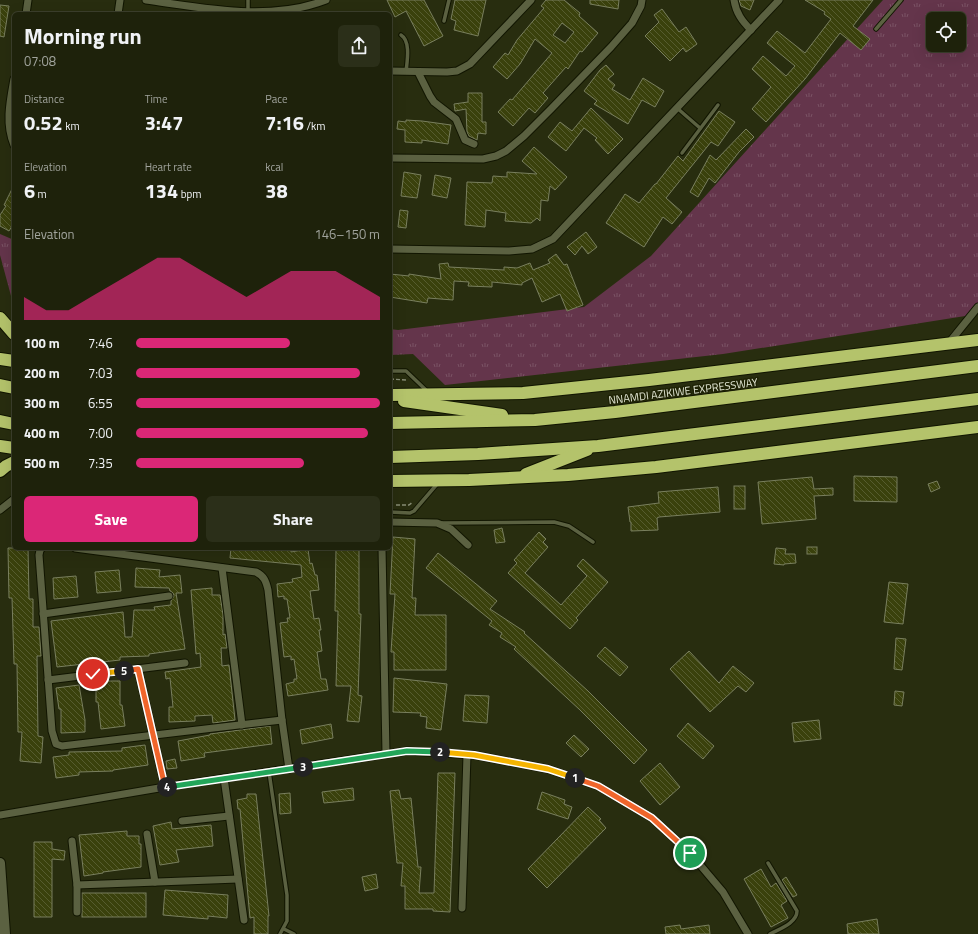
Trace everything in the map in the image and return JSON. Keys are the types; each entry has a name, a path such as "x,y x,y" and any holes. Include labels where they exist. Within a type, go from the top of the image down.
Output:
{"highway":[{"path":"0,318 12,332"},
{"name":"NNAMDI AZIKIWE EXPRESSWAY","path":"392,395 523,393 649,380 978,340"},
{"path":"0,359 12,361"},
{"name":"NNAMDI AZIKIWE EXPRESSWAY","path":"392,423 535,420 615,412 978,366"},
{"path":"0,385 12,388"},
{"path":"392,398 535,420"},
{"path":"392,456 478,454 598,446 978,399"},
{"path":"0,421 12,424"},
{"path":"392,481 516,478 656,467 978,427"},
{"path":"0,446 12,448"},
{"path":"516,478 598,446"},
{"path":"0,471 12,463"}],"main road":[{"path":"0,863 5,934"}],"street":[{"path":"26,12 28,0"},
{"path":"118,12 120,0"},
{"path":"146,0 162,1 204,11 248,12 290,9 326,0"},
{"path":"392,71 447,72 462,69 470,64 531,0"},
{"path":"392,158 483,159 496,156 506,151 612,47 632,23 641,6 642,0"},
{"path":"734,0 735,8 742,21 751,30"},
{"path":"392,250 509,251 532,249 552,239 779,0"},
{"path":"418,72 434,102 456,119 464,140 474,144"},
{"path":"12,92 8,118 12,140"},
{"path":"948,344 978,308"},
{"path":"0,510 12,501"},
{"path":"392,522 437,523 451,530 468,545"},
{"path":"40,550 39,555 52,731 56,744 62,746 282,720"},
{"path":"90,550 256,572 262,575 266,580 268,590 282,720 289,769"},
{"path":"382,550 386,754"},
{"path":"222,568 242,725"},
{"path":"43,614 169,596"},
{"path":"48,680 185,663"},
{"path":"138,669 165,787"},
{"path":"0,815 165,787 407,751 467,755 548,769 598,786 652,818 690,853 723,892 748,934"},
{"path":"462,908 467,755"},
{"path":"224,778 244,920"},
{"path":"182,821 229,816"},
{"path":"147,834 155,882"},
{"path":"72,841 77,885 77,912"},
{"path":"77,885 238,879"}],"lane":[{"path":"248,0 248,12"},
{"path":"444,21 449,0"},
{"path":"876,29 901,0"},
{"path":"401,35 404,37 406,45 406,72"},
{"path":"682,153 718,105"},
{"path":"677,108 700,128"},
{"path":"392,371 406,371 431,394"},
{"path":"392,512 410,513 414,511 440,480"},
{"path":"437,523 554,522 569,526 593,542"},
{"path":"270,772 287,895 287,921 280,934"},
{"path":"768,863 797,911 797,916 793,920 770,934"},
{"path":"284,929 294,934"}],"path":[{"path":"392,379 412,380"},
{"path":"392,505 409,505"}],"green space":[{"path":"883,0 978,0 978,314 723,354 445,385 413,354 392,355 392,329 398,330 584,307 651,256"},
{"path":"0,234 12,239 12,300 0,255"}],"building":[{"path":"387,0 424,0 443,36 424,46 406,11 395,17"},
{"path":"455,0 486,0 478,36 454,30 456,21 451,19"},
{"path":"546,0 564,0 580,13 579,16 598,33 582,52 580,51 568,69 566,67 543,93 548,98 535,113 529,108 513,126 498,112 510,99 512,100 552,53 535,39 520,64 507,79 493,67 505,53 508,55 517,40 544,8 541,6","holes":["562,23 574,32 565,43 553,35"]},
{"path":"590,0 619,0 618,9 590,4"},
{"path":"739,0 754,0 750,10 741,6"},
{"path":"805,0 873,0 853,26 870,39 861,50 840,33 805,79 766,122 752,109 771,87 752,69 763,56 786,76 795,66 767,43 777,31 805,53 831,19 824,14 825,12"},
{"path":"0,5 9,6 4,37 0,36"},
{"path":"662,9 679,32 686,27 697,44 686,52 683,48 670,61 645,36 659,22 654,15"},
{"path":"606,65 614,74 608,79 615,85 612,89 630,100 643,78 664,91 655,107 642,100 628,124 594,104 597,101 584,91 600,70"},
{"path":"468,93 482,93 482,122 486,122 486,134 478,133 477,140 469,136 467,132 466,109 455,111 454,104 468,102"},
{"path":"591,108 623,139 608,154 595,140 597,138 584,128 566,151 548,137 560,122 572,131"},
{"path":"719,111 735,122 718,146 711,142 666,198 682,212 672,224 663,217 644,247 606,223 625,194 639,203 678,156 683,161"},
{"path":"406,120 451,125 448,144 422,140 422,143 405,142 405,130 397,129 398,121 406,122"},
{"path":"746,129 754,137 739,152 715,183 709,178 698,197 690,192 710,155 716,160"},
{"path":"534,147 567,177 555,190 550,186 548,201 541,200 540,221 537,218 531,223 505,221 506,213 486,210 485,227 465,225 467,182 492,183 493,176 507,177 507,172 537,174 522,161"},
{"path":"404,172 421,175 417,198 401,196"},
{"path":"435,175 451,178 447,198 432,195"},
{"path":"12,189 12,226 9,231 0,226 0,215 6,206 4,205"},
{"path":"400,210 408,211 406,228 398,227"},
{"path":"586,232 597,247 588,254 582,246 575,255 567,247"},
{"path":"556,254 564,265 567,264 583,305 567,311 560,294 542,302 532,278 522,283 522,285 492,282 492,287 468,286 469,282 454,281 453,300 428,298 427,303 392,297 392,274 409,276 409,274 441,279 439,264 448,263 449,267 504,270 504,267 517,268 530,263 533,270 550,263 548,260"},
{"path":"854,476 897,477 897,502 854,501"},
{"path":"812,477 814,489 833,488 833,495 814,496 816,519 762,524 758,482"},
{"path":"937,481 940,488 931,492 928,484"},
{"path":"734,486 745,486 745,509 734,509"},
{"path":"718,487 720,512 659,517 657,518 658,530 631,531 628,507 659,503 658,492"},
{"path":"502,528 505,542 496,543 494,530"},
{"path":"539,532 546,539 543,542 548,547 525,573 561,605 587,576 577,566 583,559 608,582 576,618 578,620 570,629 508,573 517,563 514,560"},
{"path":"393,537 415,539 412,598 416,598 415,615 446,615 446,670 394,670 394,652 391,652 395,594 390,594"},
{"path":"807,547 817,547 817,554 807,554"},
{"path":"8,548 12,548 12,550 28,550 29,599 33,599 33,627 39,627 41,656 37,656 38,736 43,737 41,763 20,761 22,732 18,732 17,664 14,664 12,598 9,598"},
{"path":"776,548 786,549 785,554 795,554 796,563 784,565 774,564"},
{"path":"231,550 291,550 291,552 308,550 310,564 312,563 315,575 317,575 319,590 310,591 314,619 319,618 321,630 319,630 322,651 317,652 321,679 326,679 328,690 288,696 286,684 294,682 294,679 297,679 294,659 291,660 291,656 284,657 280,623 288,622 287,618 290,618 287,599 284,599 284,596 278,597 277,584 293,582 292,579 302,577 301,565 230,558"},
{"path":"336,550 359,550 359,614 361,614 358,695 362,696 359,722 347,721 351,686 336,686 338,611 335,611"},
{"path":"438,553 497,601 490,609 525,632 524,633 588,691 647,750 634,764 580,710 514,649 516,647 500,637 502,633 489,625 492,621 426,568"},
{"path":"136,568 160,570 159,577 180,575 182,593 176,593 185,649 149,654 149,656 120,657 120,660 57,667 51,621 123,612 125,637 132,637 134,610 155,610 154,607 171,605 171,601 174,596 169,588 135,587"},
{"path":"119,570 121,591 97,593 95,572"},
{"path":"76,576 78,597 54,599 53,578"},
{"path":"889,582 908,584 903,624 884,622"},
{"path":"212,588 212,595 220,595 223,615 223,635 225,634 227,648 221,648 222,666 229,665 235,720 213,723 212,715 195,716 195,721 169,722 169,707 173,707 170,678 166,679 165,672 201,667 200,653 196,654 191,590"},
{"path":"896,638 906,639 902,670 894,669"},
{"path":"605,647 628,667 620,676 597,656"},
{"path":"689,651 719,683 733,666 754,683 746,692 738,686 710,712 670,669"},
{"path":"394,678 447,684 441,730 426,728 427,717 420,716 421,713 393,712"},
{"path":"96,681 120,681 120,705 122,705 125,726 101,729 98,702 96,702"},
{"path":"79,685 85,720 85,732 61,733 61,709 59,709 56,688"},
{"path":"895,691 904,692 902,706 894,705"},
{"path":"465,695 489,696 487,723 463,721"},
{"path":"819,720 821,739 794,742 792,723"},
{"path":"688,723 714,746 703,759 677,736"},
{"path":"331,724 333,738 302,744 300,730"},
{"path":"270,726 272,744 204,753 205,757 181,761 178,741 210,734"},
{"path":"574,735 589,749 581,757 566,743"},
{"path":"145,745 148,765 113,771 79,772 79,775 56,778 53,757 69,755 69,752 122,751 122,748"},
{"path":"175,759 177,768 167,769 166,761"},
{"path":"660,763 680,787 660,805 640,781"},
{"path":"438,773 455,773 450,912 433,911 433,909 405,909 405,886 401,886 403,863 397,863 390,791 399,790 401,799 411,798 418,867 421,867 419,893 434,893"},
{"path":"353,788 354,800 324,803 322,792"},
{"path":"542,792 565,800 564,804 572,807 568,819 537,809"},
{"path":"290,793 291,813 280,814 279,794"},
{"path":"247,794 256,794 269,916 268,934 254,934 254,917 250,918 240,809 238,809 237,800 247,798"},
{"path":"588,807 601,819 599,820 606,828 547,888 528,869"},
{"path":"171,822 172,829 211,825 213,846 176,850 179,862 160,865 153,826"},
{"path":"127,831 127,836 139,836 139,844 141,844 141,867 84,876 79,835"},
{"path":"34,842 52,842 52,849 65,851 64,860 52,859 52,917 34,917"},
{"path":"761,869 771,887 776,883 787,901 781,905 788,918 771,927 744,879"},
{"path":"376,874 378,888 365,891 362,877"},
{"path":"786,877 797,895 793,897 782,880"},
{"path":"165,890 228,895 227,918 208,916 208,919 163,915"},
{"path":"82,893 146,893 146,917 82,917"},
{"path":"877,919 879,934 848,934 847,924"},
{"path":"680,925 681,929 709,925 710,934 666,934 665,927"}],"route":[{"path":"93,674 138,669 165,787 407,751 474,755 548,769 598,786 652,818 690,853"}]}
